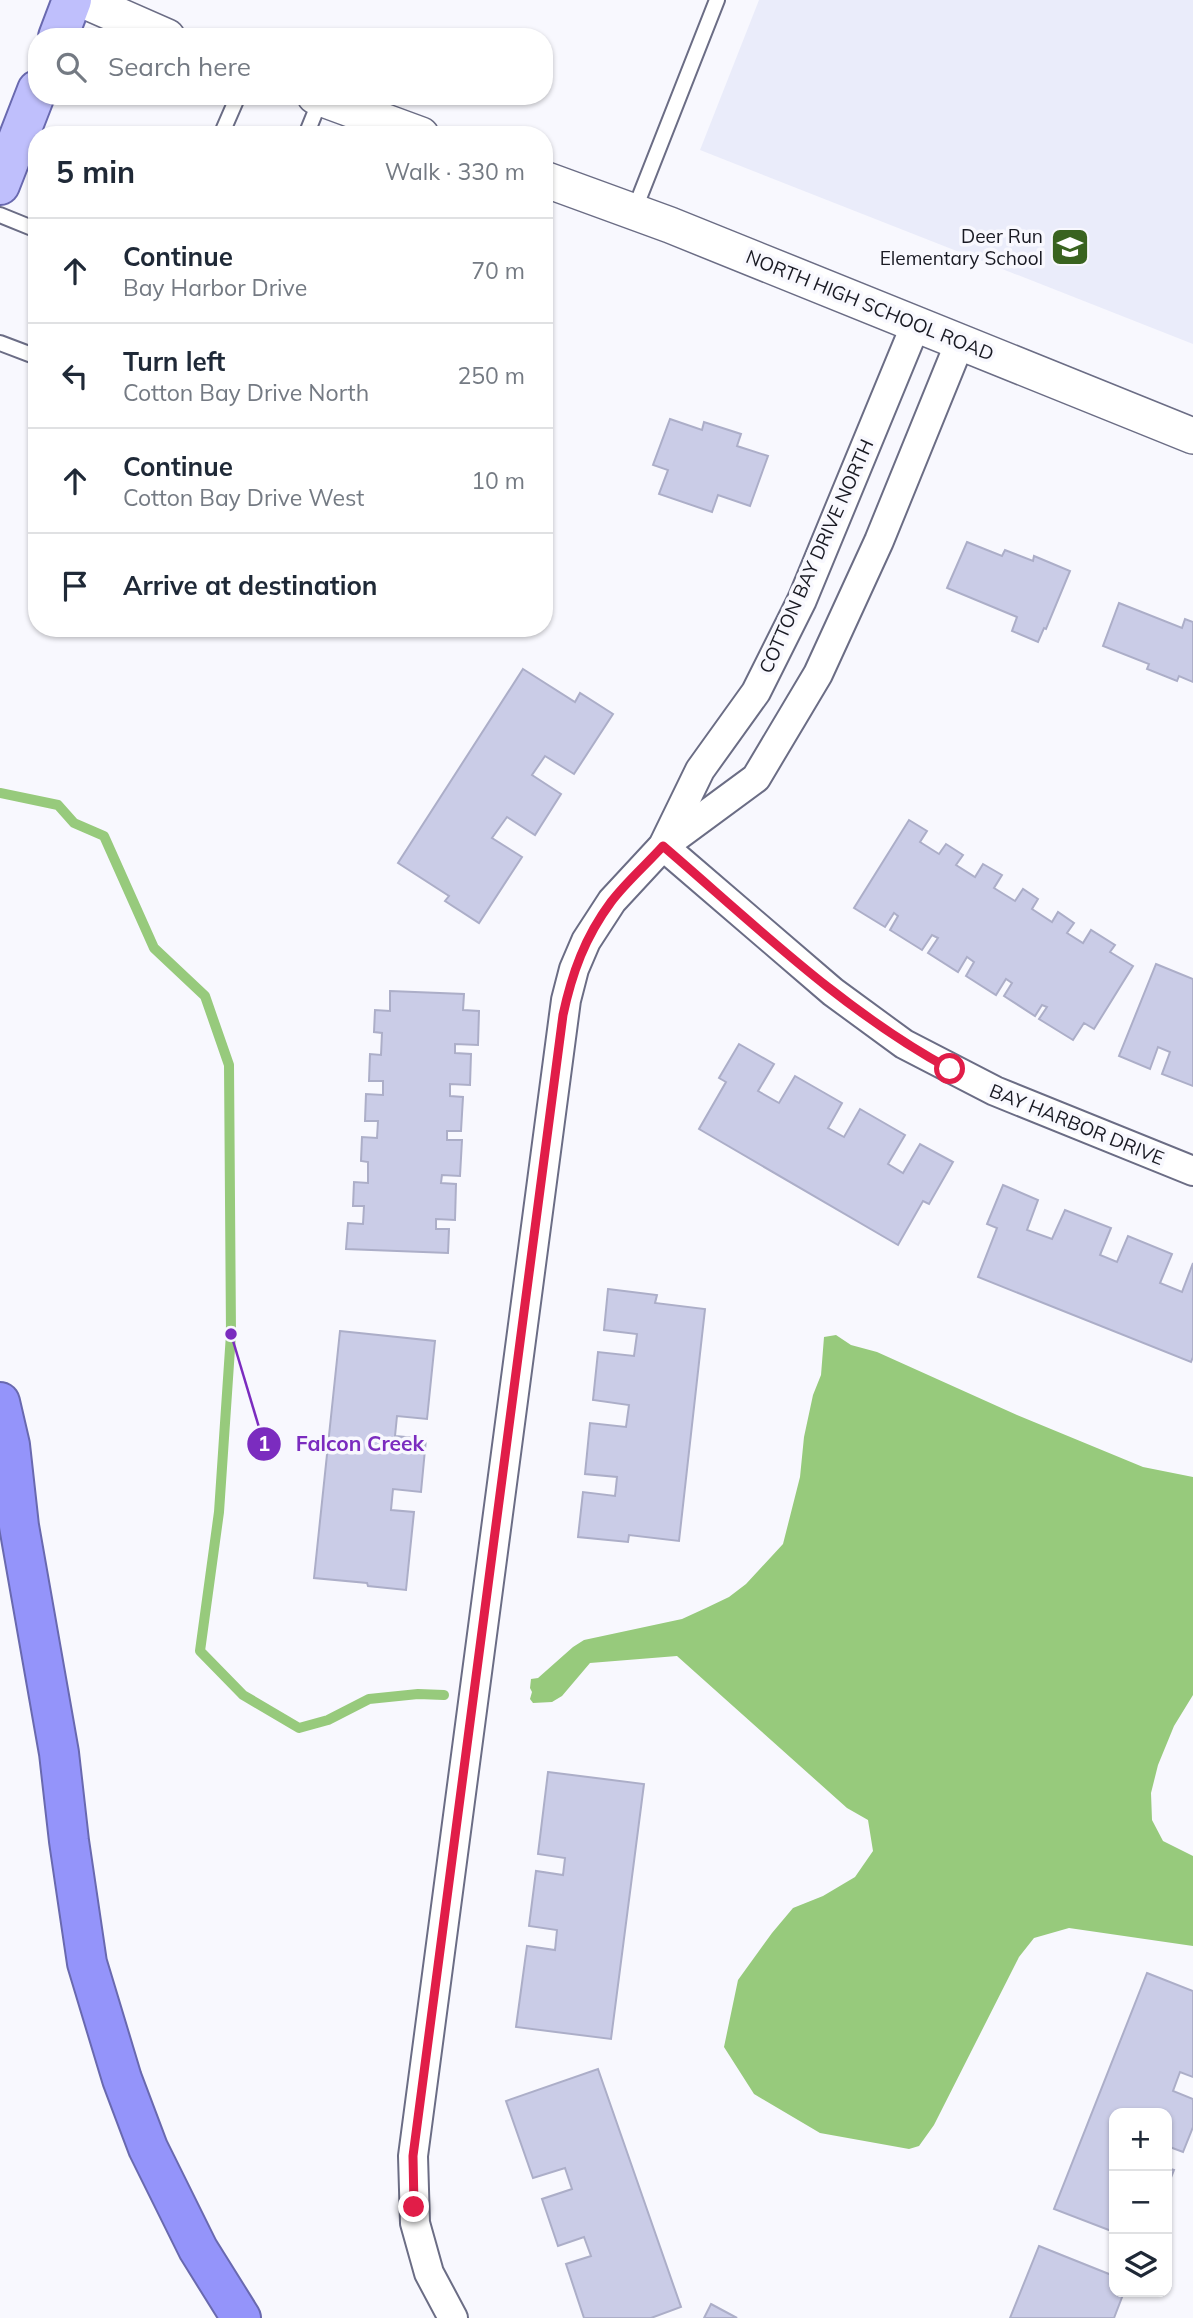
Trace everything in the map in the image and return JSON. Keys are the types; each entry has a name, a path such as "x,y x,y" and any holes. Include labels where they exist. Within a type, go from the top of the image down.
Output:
{"highway":[{"path":"0,1402 10,1445 19,1526 59,1754 88,1963 118,2068 148,2148 198,2249 241,2318"}],"main road":[{"path":"61,28 72,0"},
{"path":"0,185 31,105"}],"street":[{"path":"83,0 147,28"},
{"path":"340,105 397,126"},
{"name":"NORTH HIGH SCHOOL ROAD","path":"553,182 634,212 1193,436"},
{"name":"COTTON BAY DRIVE NORTH","path":"453,2318 429,2273 415,2223 413,2156 563,1015 574,970 586,941 612,901 663,846 700,770 756,692 802,600 916,324"},
{"path":"663,846 756,778 818,674 879,541 960,342"},
{"name":"BAY HARBOR DRIVE","path":"663,846 833,992 904,1044 995,1091 1193,1171"}],"lane":[{"path":"634,212 717,0"},
{"path":"225,126 234,105"},
{"path":"309,126 315,105"},
{"path":"0,215 28,226"},
{"path":"0,343 28,354"}],"shaded area":[{"name":"Deer Run Elementary School","path":"759,0 1193,0 1193,344 700,150"},
{"path":"836,1335 851,1345 877,1352 1017,1415 1143,1467 1193,1477 1193,1695 1174,1726 1158,1765 1151,1793 1152,1820 1163,1841 1193,1856 1193,1946 1069,1928 1034,1938 1019,1957 934,2125 919,2146 909,2149 820,2133 754,2094 724,2047 738,1980 793,1908 823,1896 855,1877 873,1851 868,1820 847,1808 677,1656 590,1663 562,1696 552,1702 533,1703 530,1699 531,1679 538,1678 584,1640 682,1619 729,1597 746,1584 783,1544 800,1477 804,1437 813,1395 821,1375 824,1337"}],"building":[{"path":"670,419 702,430 704,422 741,434 737,446 768,456 750,506 718,495 712,512 659,494 668,470 653,465"},
{"path":"967,542 1002,556 1005,550 1033,561 1034,556 1070,571 1038,642 1012,631 1017,617 947,588"},
{"path":"1119,603 1182,628 1185,619 1193,622 1193,682 1179,676 1177,681 1147,669 1149,664 1103,646"},
{"path":"523,669 575,702 580,693 613,714 574,774 545,756 532,775 561,794 535,835 507,817 492,838 522,857 479,923 445,901 449,896 398,863"},
{"path":"909,820 927,831 920,842 939,854 946,844 963,855 956,865 975,877 983,864 1002,875 994,888 1015,901 1023,889 1038,899 1032,909 1052,922 1058,912 1074,923 1067,933 1083,943 1091,930 1115,945 1110,952 1133,966 1094,1029 1084,1023 1073,1040 1039,1019 1047,1007 1042,1005 1035,1016 1004,996 1012,983 1006,979 996,995 966,976 974,962 967,957 958,972 928,953 938,938 932,935 922,950 890,930 898,916 894,913 885,927 854,908"},
{"path":"1156,964 1193,979 1193,1086 1162,1074 1170,1052 1158,1047 1150,1069 1119,1056"},
{"path":"390,991 464,994 463,1010 479,1011 478,1045 455,1044 455,1053 471,1054 470,1085 450,1084 450,1096 463,1097 461,1131 447,1131 447,1140 462,1140 460,1176 442,1175 441,1183 456,1184 455,1220 436,1219 436,1229 449,1229 448,1253 346,1249 348,1223 363,1224 364,1206 353,1206 354,1182 368,1183 368,1162 361,1161 362,1137 377,1138 378,1121 365,1121 366,1094 383,1095 383,1081 369,1081 370,1054 381,1055 382,1033 374,1032 375,1010 390,1011"},
{"path":"739,1044 774,1064 758,1091 779,1103 795,1076 842,1103 828,1128 844,1137 860,1109 905,1135 888,1164 903,1173 920,1144 953,1162 929,1204 923,1201 898,1245 699,1129 726,1082 719,1078"},
{"path":"1003,1185 1038,1200 1027,1230 1052,1239 1065,1210 1111,1228 1100,1255 1117,1262 1128,1236 1172,1254 1160,1283 1182,1292 1193,1263 1191,1362 978,1277 997,1228 987,1224"},
{"path":"608,1289 657,1295 655,1303 705,1309 679,1541 629,1535 628,1542 578,1537 583,1492 615,1496 617,1477 585,1474 590,1423 626,1427 629,1405 593,1400 598,1352 634,1356 637,1334 604,1330"},
{"path":"340,1331 435,1341 427,1419 397,1416 395,1436 426,1439 421,1492 393,1489 391,1510 414,1512 406,1590 314,1578"},
{"path":"548,1772 644,1784 611,2039 516,2027 527,1946 555,1950 557,1930 529,1926 536,1871 563,1875 565,1858 538,1854"},
{"path":"1147,1973 1193,1991 1193,2077 1180,2072 1173,2091 1193,2099 1193,2127 1183,2152 1172,2148 1172,2108 1109,2108 1109,2230 1054,2209"},
{"path":"598,2069 681,2307 651,2318 584,2318 566,2264 591,2256 584,2237 558,2246 542,2199 572,2189 565,2168 533,2178 506,2101"},
{"path":"1039,2246 1109,2274 1109,2297 1122,2297 1114,2318 1010,2318"},
{"path":"711,2304 737,2318 704,2318"}],"waterway":[{"path":"0,793 58,805 74,823 104,836 154,948 205,996 229,1065 231,1334 219,1512 200,1651 243,1695 299,1728 328,1720 369,1699 418,1694 444,1695"}],"place":[{"name":"Deer Run Elementary School","path":"1070,247"},
{"name":"Falcon Creek","path":"231,1334"}],"route":[{"path":"414,2207 413,2156 563,1015 574,970 586,941 612,901 663,846 833,992 904,1044 950,1069"}]}
